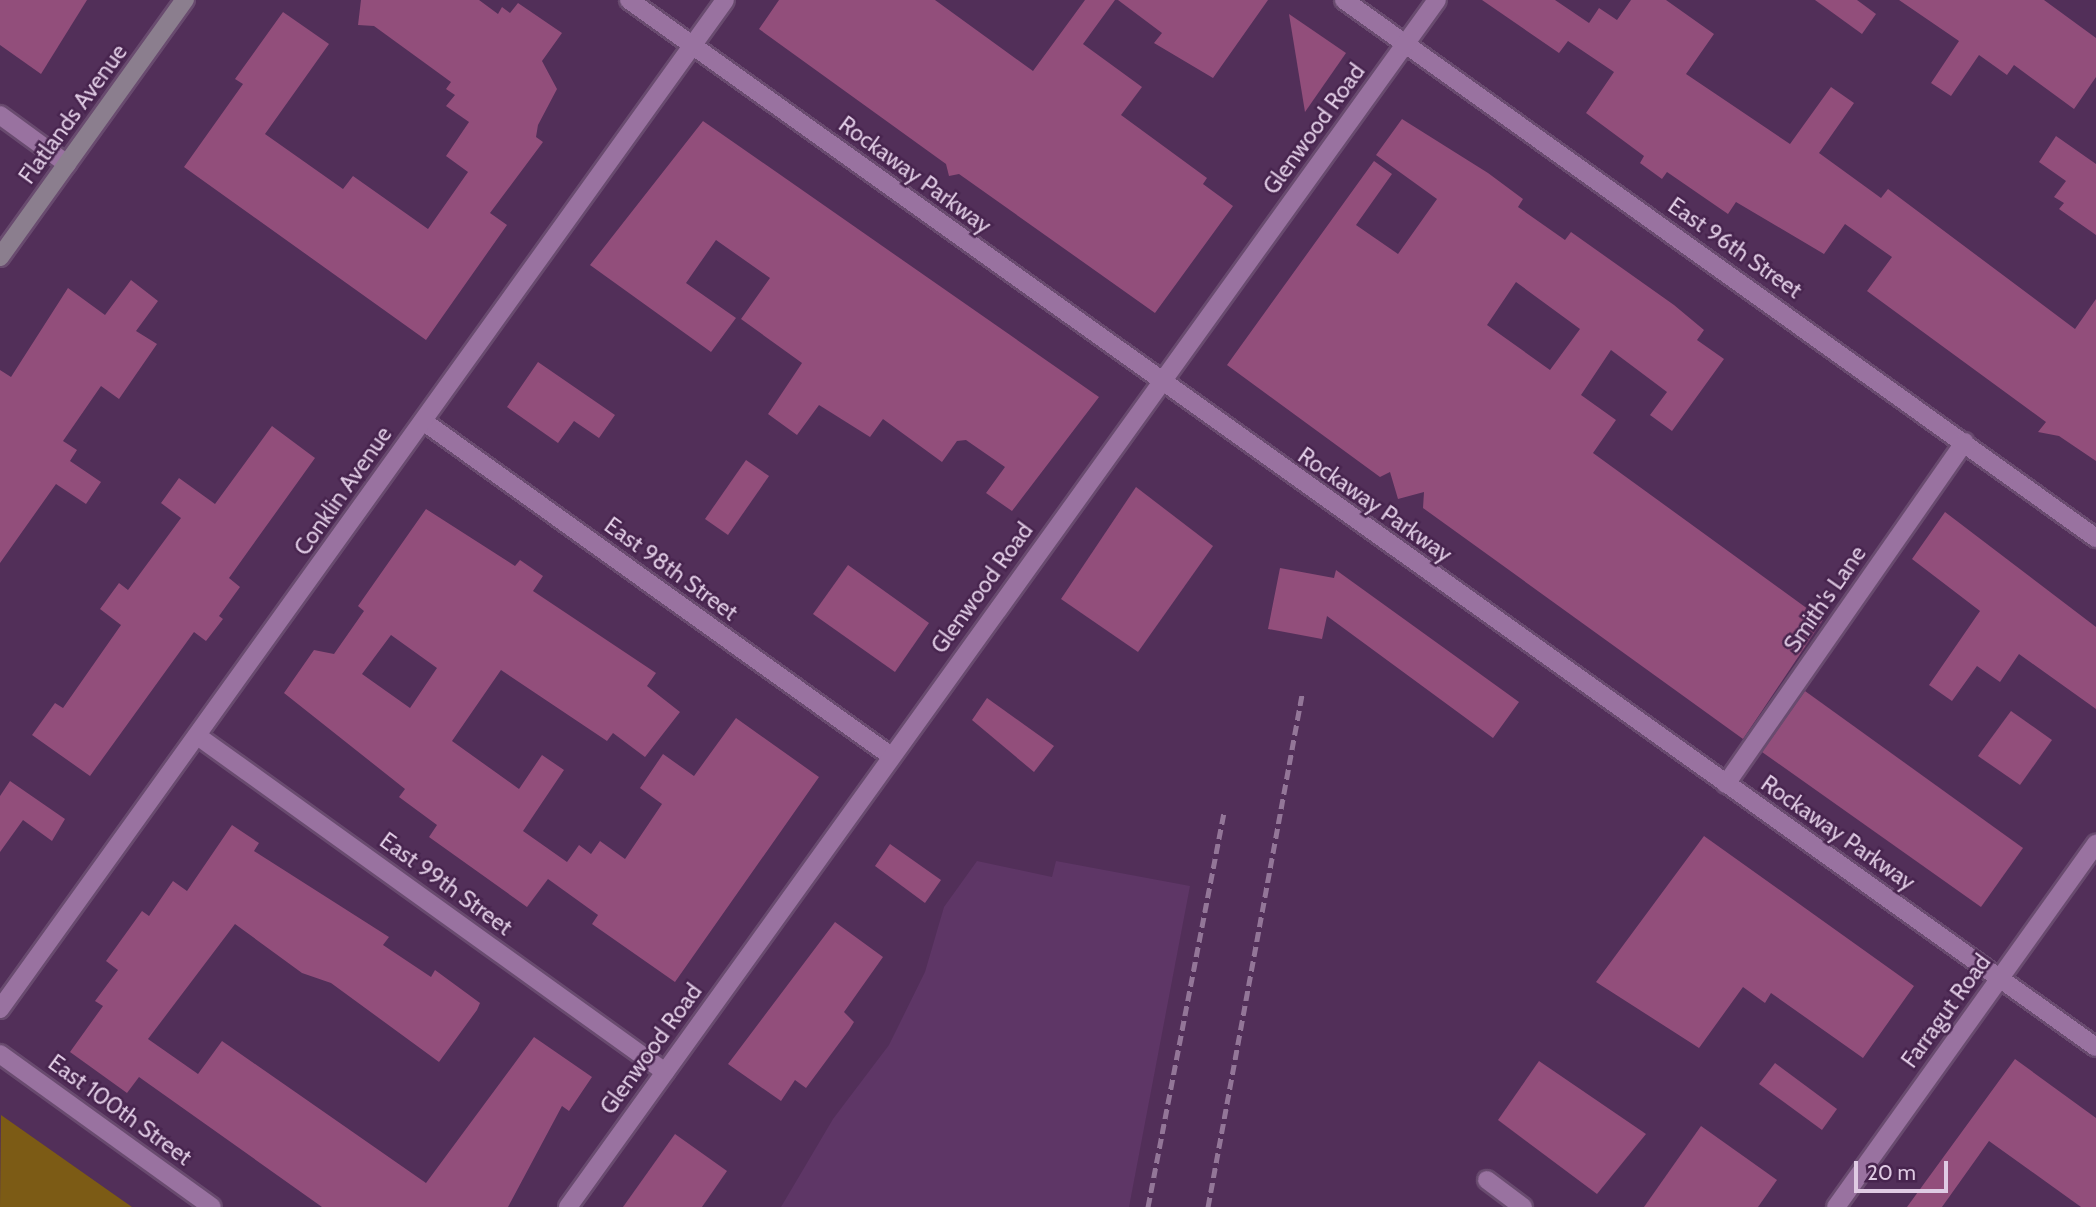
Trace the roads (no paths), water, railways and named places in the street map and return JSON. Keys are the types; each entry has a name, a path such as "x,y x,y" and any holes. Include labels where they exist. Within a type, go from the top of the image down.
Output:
{"main road":[{"name":"Flatlands Avenue","path":"0,257 185,0"}],"street":[{"name":"Rockaway Parkway","path":"629,0 1160,382 2096,1047"},
{"name":"Conklin Avenue","path":"0,1009 199,737 725,0"},
{"name":"East 96th Street","path":"1344,0 2096,538"},
{"name":"Glenwood Road","path":"568,1207 1437,0"},
{"path":"0,115 67,164"},
{"name":"East 98th Street","path":"423,421 891,756"},
{"name":"Smith's Lane","path":"1726,784 1965,442"},
{"name":"East 99th Street","path":"199,737 665,1072"},
{"name":"Farragut Road","path":"1836,1207 2096,844"},
{"name":"East 100th Street","path":"0,1054 212,1207"},
{"path":"1487,1181 1523,1207"}],"railway":[{"path":"1208,1207 1302,695"},
{"path":"1148,1207 1224,813"}]}
